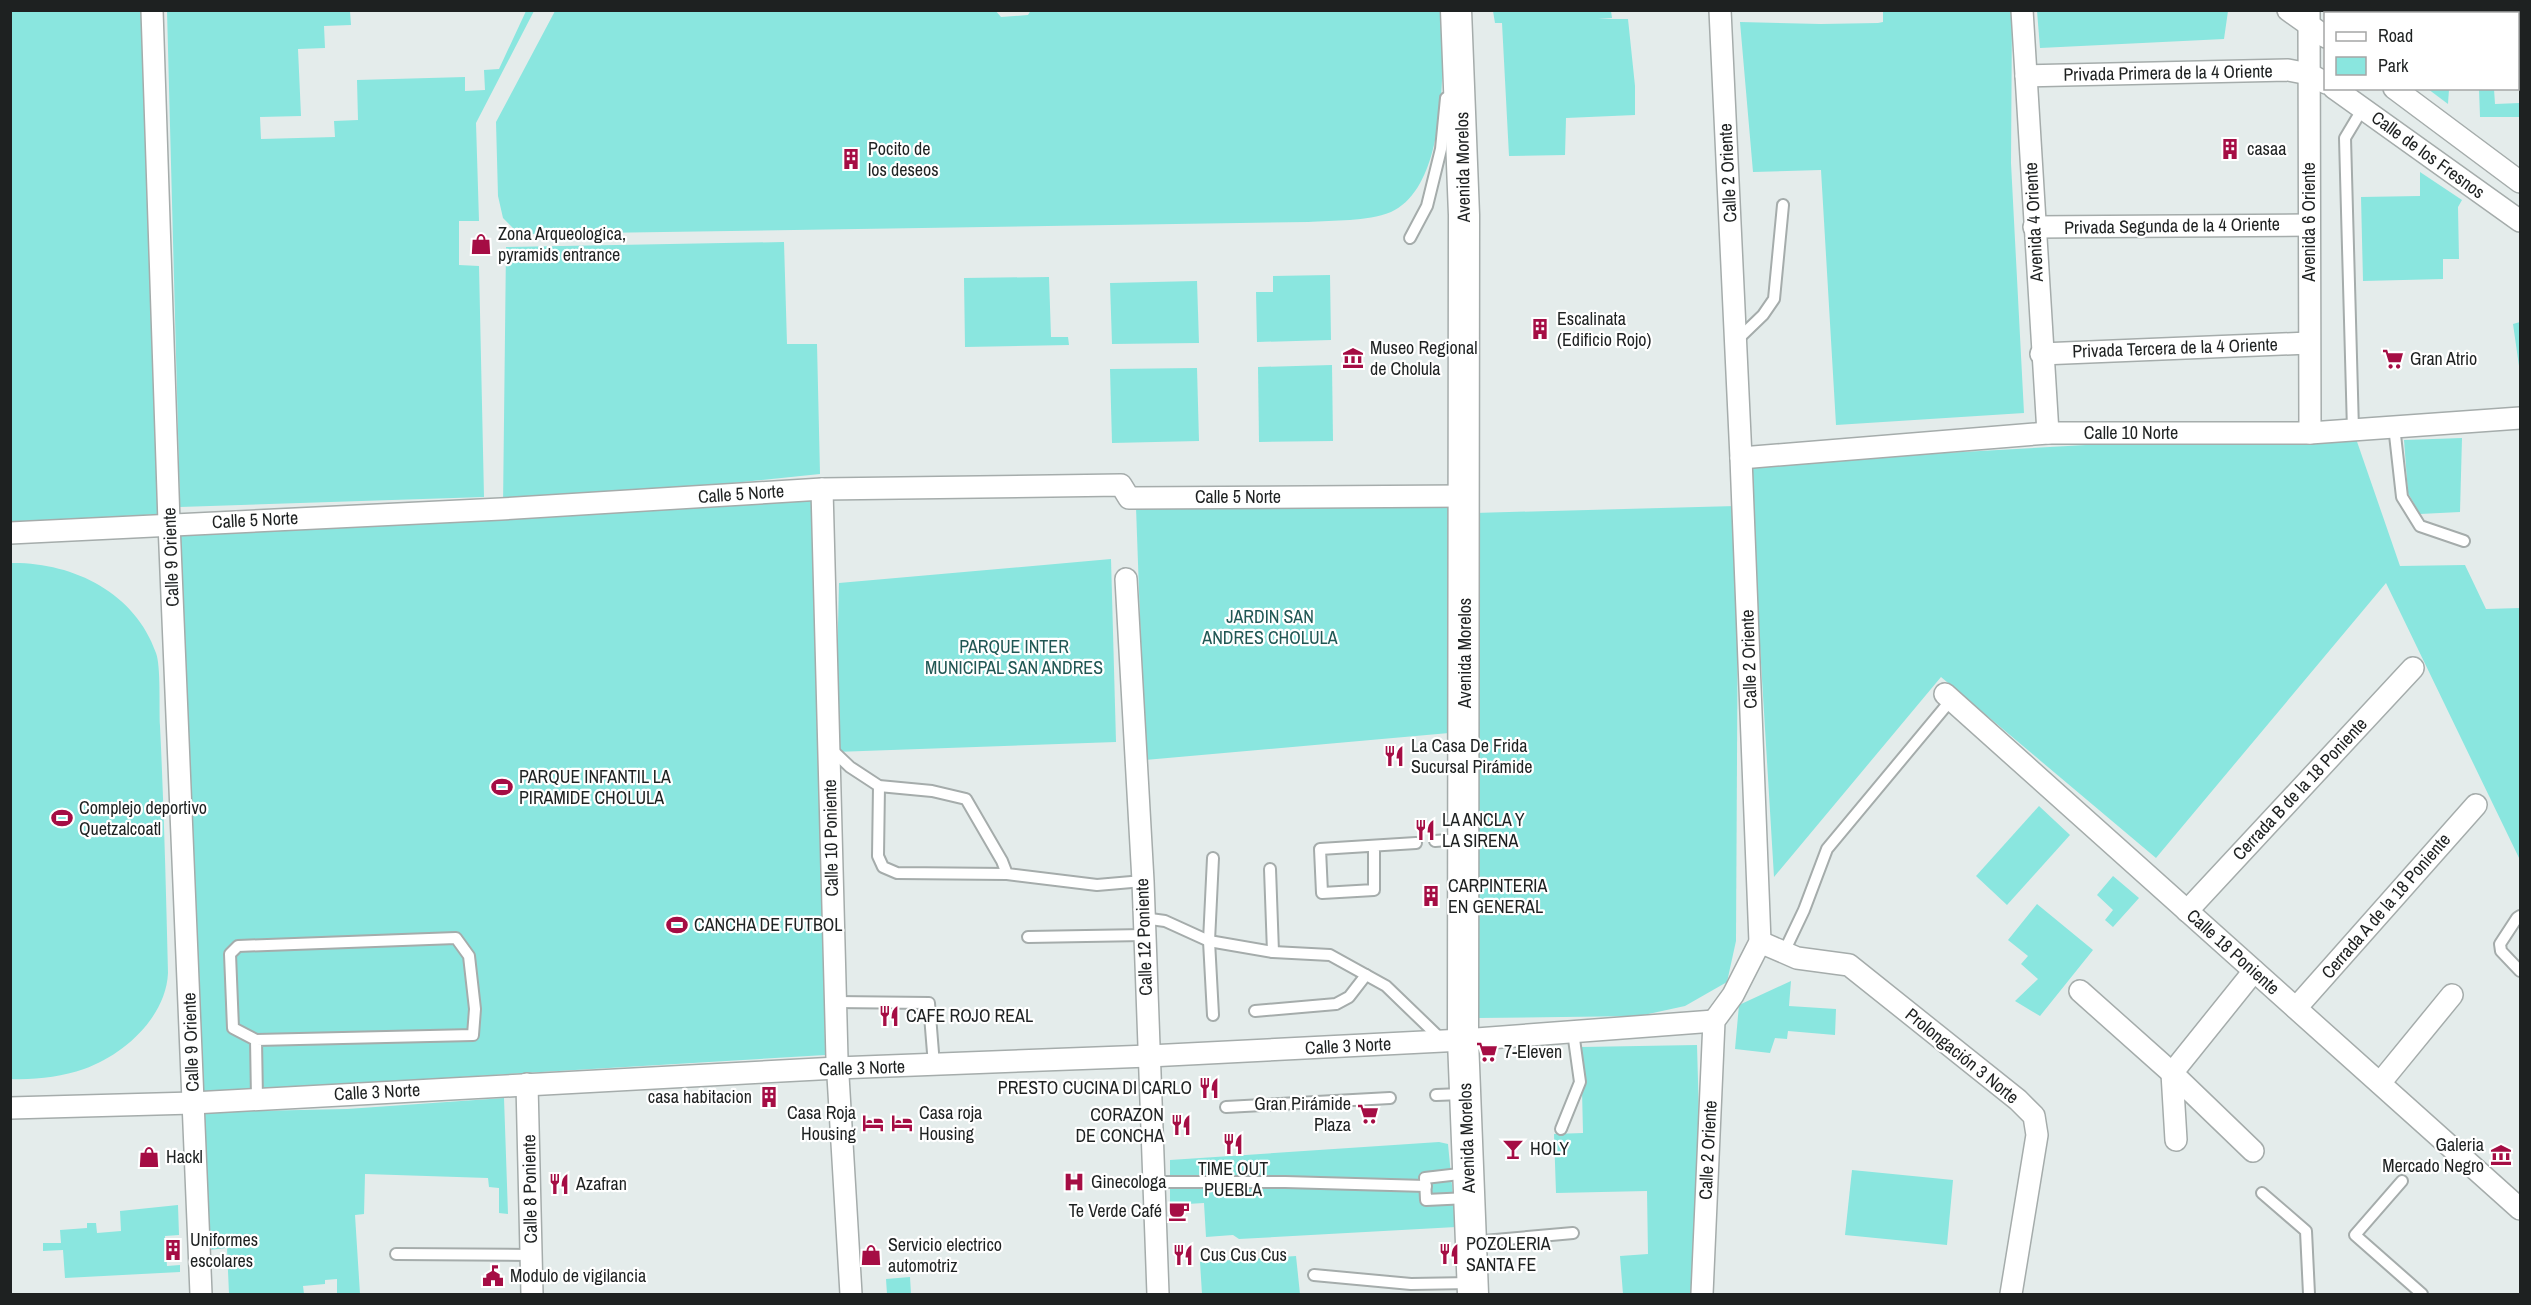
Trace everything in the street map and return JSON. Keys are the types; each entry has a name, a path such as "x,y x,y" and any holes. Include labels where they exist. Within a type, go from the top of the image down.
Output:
{"main road":[{"name":"Avenida Morelos","path":"1456,10 1464,215 1465,496 1450,840 1453,1041 1466,1094 1473,1289"}],"street":[{"name":"Calle 9 Oriente","path":"152,10 169,524 201,1294"},
{"name":"Calle 2 Oriente","path":"1720,10 1760,942"},
{"name":"Avenida 4 Oriente","path":"2022,10 2041,354 2048,433"},
{"path":"2288,10 2315,25"},
{"name":"Avenida 6 Oriente","path":"2310,433 2309,225 2317,78 2315,25"},
{"name":"Privada Primera de la 4 Oriente","path":"2026,76 2288,70 2317,78"},
{"name":"Calle de los Fresnos","path":"2337,90 2520,221"},
{"name":"Calle de los Fresnos","path":"2397,90 2520,182"},
{"name":"Privada Segunda de la 4 Oriente","path":"2034,227 2309,225"},
{"name":"Privada Tercera de la 4 Oriente","path":"2041,354 2309,343"},
{"name":"Calle 10 Norte","path":"1741,458 2048,433 2310,433 2520,418"},
{"name":"Calle 5 Norte","path":"10,533 501,509 822,489 1120,485 1129,498 1465,496"},
{"name":"Calle 10 Poniente","path":"822,489 837,1068 851,1294"},
{"name":"Calle 12 Poniente","path":"1126,579 1143,881 1149,1056 1156,1111 1154,1182 1158,1294"},
{"name":"Cerrada B de la 18 Poniente","path":"2187,911 2414,668"},
{"name":"Calle 18 Poniente","path":"1948,697 2380,1083 2519,1204"},
{"name":"Cerrada A de la 18 Poniente","path":"2296,1008 2476,805"},
{"path":"1714,1021 1732,995 1760,942"},
{"name":"Prolongación 3 Norte","path":"1760,942 1797,958 1849,965 2018,1100 2034,1116 2037,1136 2011,1294"},
{"path":"2176,1140 2172,1073 2254,970"},
{"path":"2080,991 2172,1073 2253,1151"},
{"path":"2380,1083 2452,995"},
{"name":"Calle 2 Oriente","path":"1702,1294 1714,1021"},
{"name":"Calle 3 Norte","path":"10,1108 193,1103 837,1068 1453,1041 1714,1021"},
{"name":"Calle 8 Poniente","path":"527,1084 532,1294"}],"lane":[{"path":"1410,238 1427,206 1441,149 1456,10"},
{"path":"2353,430 2345,138 2362,108"},
{"path":"1736,341 1763,315 1774,299 1783,205"},
{"path":"2394,426 2402,497 2420,526 2464,541"},
{"path":"1784,952 1804,910 1827,849 1948,697"},
{"path":"829,746 850,767 879,786 932,791 966,799 1002,861 1007,874"},
{"path":"879,786 878,856 883,867 897,873 1007,874 1097,885 1143,881"},
{"path":"1374,847 1374,890 1322,893 1320,849 1416,843"},
{"path":"1213,858 1209,941 1213,1015"},
{"path":"1270,869 1273,952"},
{"path":"2520,916 2500,944 2501,951 2520,971"},
{"path":"1028,937 1143,926 1165,921 1209,941 1273,952 1330,955 1386,986 1453,1041"},
{"path":"456,938 469,957 474,1010 473,1035 256,1040 233,1029 230,954 238,946 456,938"},
{"path":"1255,1011 1336,1004 1349,997 1366,975"},
{"path":"835,1002 929,1003 934,1065"},
{"path":"1561,1129 1580,1082 1573,1032"},
{"path":"256,1040 257,1099"},
{"path":"1436,1095 1466,1094"},
{"path":"1226,1107 1390,1098"},
{"path":"1425,1178 1469,1185 1426,1200 1425,1178"},
{"path":"2402,1181 2355,1235 2422,1294"},
{"path":"1154,1182 1286,1182 1426,1186"},
{"path":"2262,1193 2306,1231 2309,1294"},
{"path":"1472,1242 1573,1233"},
{"path":"396,1254 531,1255"},
{"path":"1314,1275 1473,1289"}],"green space":[{"path":"995,10 1001,17 1028,15 1031,10 1441,11 1442,90 1433,151 1423,177 1410,198 1391,212 1371,218 1350,220 530,234 517,232 503,218 498,196 496,122 555,11"},
{"path":"2037,10 2228,11 2224,39 2040,48"},
{"path":"2448,10 2448,12 2325,12"},
{"path":"11,11 145,11 163,514 11,522"},
{"path":"167,11 350,11 351,25 324,26 325,48 298,49 301,116 260,117 261,139 335,137 334,121 358,120 357,80 465,77 465,91 485,90 484,70 499,69 526,11 534,11 476,123 479,221 459,221 459,265 479,266 484,497 180,507"},
{"path":"1493,11 1611,11 1612,18 1598,19 1628,19 1635,86 1635,115 1566,118 1565,155 1509,156 1502,23 1495,23"},
{"path":"1883,11 2012,11 2011,163 2024,413 1836,425 1821,170 1753,172 1740,22 1878,23 1883,22"},
{"path":"2429,90 2449,90 2448,104"},
{"path":"2479,90 2494,90 2495,104 2520,103 2520,117 2480,117"},
{"path":"2420,172 2462,200 2458,207 2459,259 2443,259 2443,279 2363,281 2361,197 2420,196"},
{"path":"784,242 787,344 817,344 820,474 503,507 506,247"},
{"path":"1330,275 1331,340 1257,342 1256,292 1273,292 1273,276"},
{"path":"1049,277 1051,337 1068,337 1069,345 965,347 964,278"},
{"path":"1197,281 1199,343 1112,344 1110,283"},
{"path":"2520,322 2520,373 2513,324"},
{"path":"1332,365 1333,441 1259,442 1258,367"},
{"path":"1197,368 1199,441 1112,443 1110,369"},
{"path":"2353,430 2400,566 2465,565 2486,609 2520,608 2520,860 2386,583 2156,858 1941,677 1774,877 1749,464"},
{"path":"2462,438 2460,512 2420,514 2408,493 2404,440"},
{"name":"PARQUE INFANTIL LA PIRAMIDE CHOLULA","path":"819,495 825,1055 195,1093 172,526"},
{"name":"JARDIN SAN ANDRES CHOLULA","path":"1455,505 1449,733 1145,760 1136,507"},
{"path":"1736,506 1738,579 1736,941 1727,982 1685,1006 1639,1016 1477,1018 1474,513"},
{"name":"PARQUE INTER MUNICIPAL SAN ANDRES","path":"1111,559 1116,742 835,752 839,583"},
{"name":"Complejo deportivo Quetzalcoatl","path":"11,563 56,568 98,585 117,597 133,613 146,632 158,659 164,818 168,973 160,1005 151,1019 128,1044 99,1063 75,1072 29,1079 10,1079"},
{"path":"2039,806 2070,835 2007,905 1976,876"},
{"path":"2113,876 2139,898 2113,927 2105,920 2113,910 2097,895"},
{"path":"2037,904 2093,950 2040,1016 2015,1001 2038,979 2021,964 2028,956 2008,940"},
{"path":"1791,981 1789,1006 1836,1009 1835,1035 1788,1031 1787,1039 1775,1038 1770,1053 1735,1049 1739,1005"},
{"path":"1697,1045 1704,1294 1623,1294 1620,1256 1648,1254 1647,1191 1556,1193 1554,1134 1583,1133 1581,1047"},
{"path":"504,1098 508,1214 499,1213 499,1188 489,1187 488,1178 365,1174 364,1214 355,1215 360,1294 337,1294 337,1279 325,1280 325,1284 303,1286 304,1294 229,1294 227,1248 209,1250 201,1115 206,1112 347,1109"},
{"path":"1439,1142 1448,1144 1456,1227 1239,1239 1233,1235 1206,1237 1204,1203 1170,1205 1170,1160"},
{"path":"1852,1170 1953,1180 1947,1245 1845,1235"},
{"path":"178,1205 179,1235 165,1236 167,1266 180,1265 180,1272 65,1278 63,1250 43,1251 43,1243 61,1243 60,1230 87,1228 87,1223 96,1223 97,1233 121,1231 120,1211"},
{"path":"1296,1256 1300,1294 1202,1294 1200,1262"},
{"path":"910,1277 911,1294 887,1294 886,1279"}],"place":[{"name":"casaa","path":"2230,149"},
{"name":"Pocito de los deseos","path":"851,159"},
{"name":"Zona Arqueologica, pyramids entrance","path":"481,244"},
{"name":"Escalinata (Edificio Rojo)","path":"1540,329"},
{"name":"Museo Regional de Cholula","path":"1353,358"},
{"name":"Gran Atrio","path":"2393,359"},
{"name":"La Casa De Frida Sucursal Pirámide","path":"1394,756"},
{"name":"PARQUE INFANTIL LA PIRAMIDE CHOLULA","path":"502,787"},
{"name":"Complejo deportivo Quetzalcoatl","path":"62,818"},
{"name":"LA ANCLA Y LA SIRENA","path":"1425,830"},
{"name":"CARPINTERIA EN GENERAL","path":"1431,896"},
{"name":"CANCHA DE FUTBOL","path":"677,925"},
{"name":"CAFE ROJO REAL","path":"889,1016"},
{"name":"7-Eleven","path":"1487,1052"},
{"name":"PRESTO CUCINA DI CARLO","path":"1209,1088"},
{"name":"casa habitacion","path":"769,1097"},
{"name":"Gran Pirámide Plaza","path":"1368,1114"},
{"name":"Casa Roja Housing","path":"873,1123"},
{"name":"Casa roja Housing","path":"902,1123"},
{"name":"CORAZON DE CONCHA","path":"1181,1125"},
{"name":"TIME OUT PUEBLA","path":"1233,1144"},
{"name":"HOLY","path":"1513,1149"},
{"name":"Galeria Mercado Negro","path":"2501,1155"},
{"name":"Hackl","path":"149,1157"},
{"name":"Ginecologa","path":"1074,1182"},
{"name":"Azafran","path":"559,1184"},
{"name":"Te Verde Café","path":"1179,1211"},
{"name":"Uniformes escolares","path":"173,1250"},
{"name":"POZOLERIA SANTA FE","path":"1449,1254"},
{"name":"Servicio electrico automotriz","path":"871,1255"},
{"name":"Cus Cus Cus","path":"1183,1255"},
{"name":"Modulo de vigilancia","path":"493,1276"}]}
